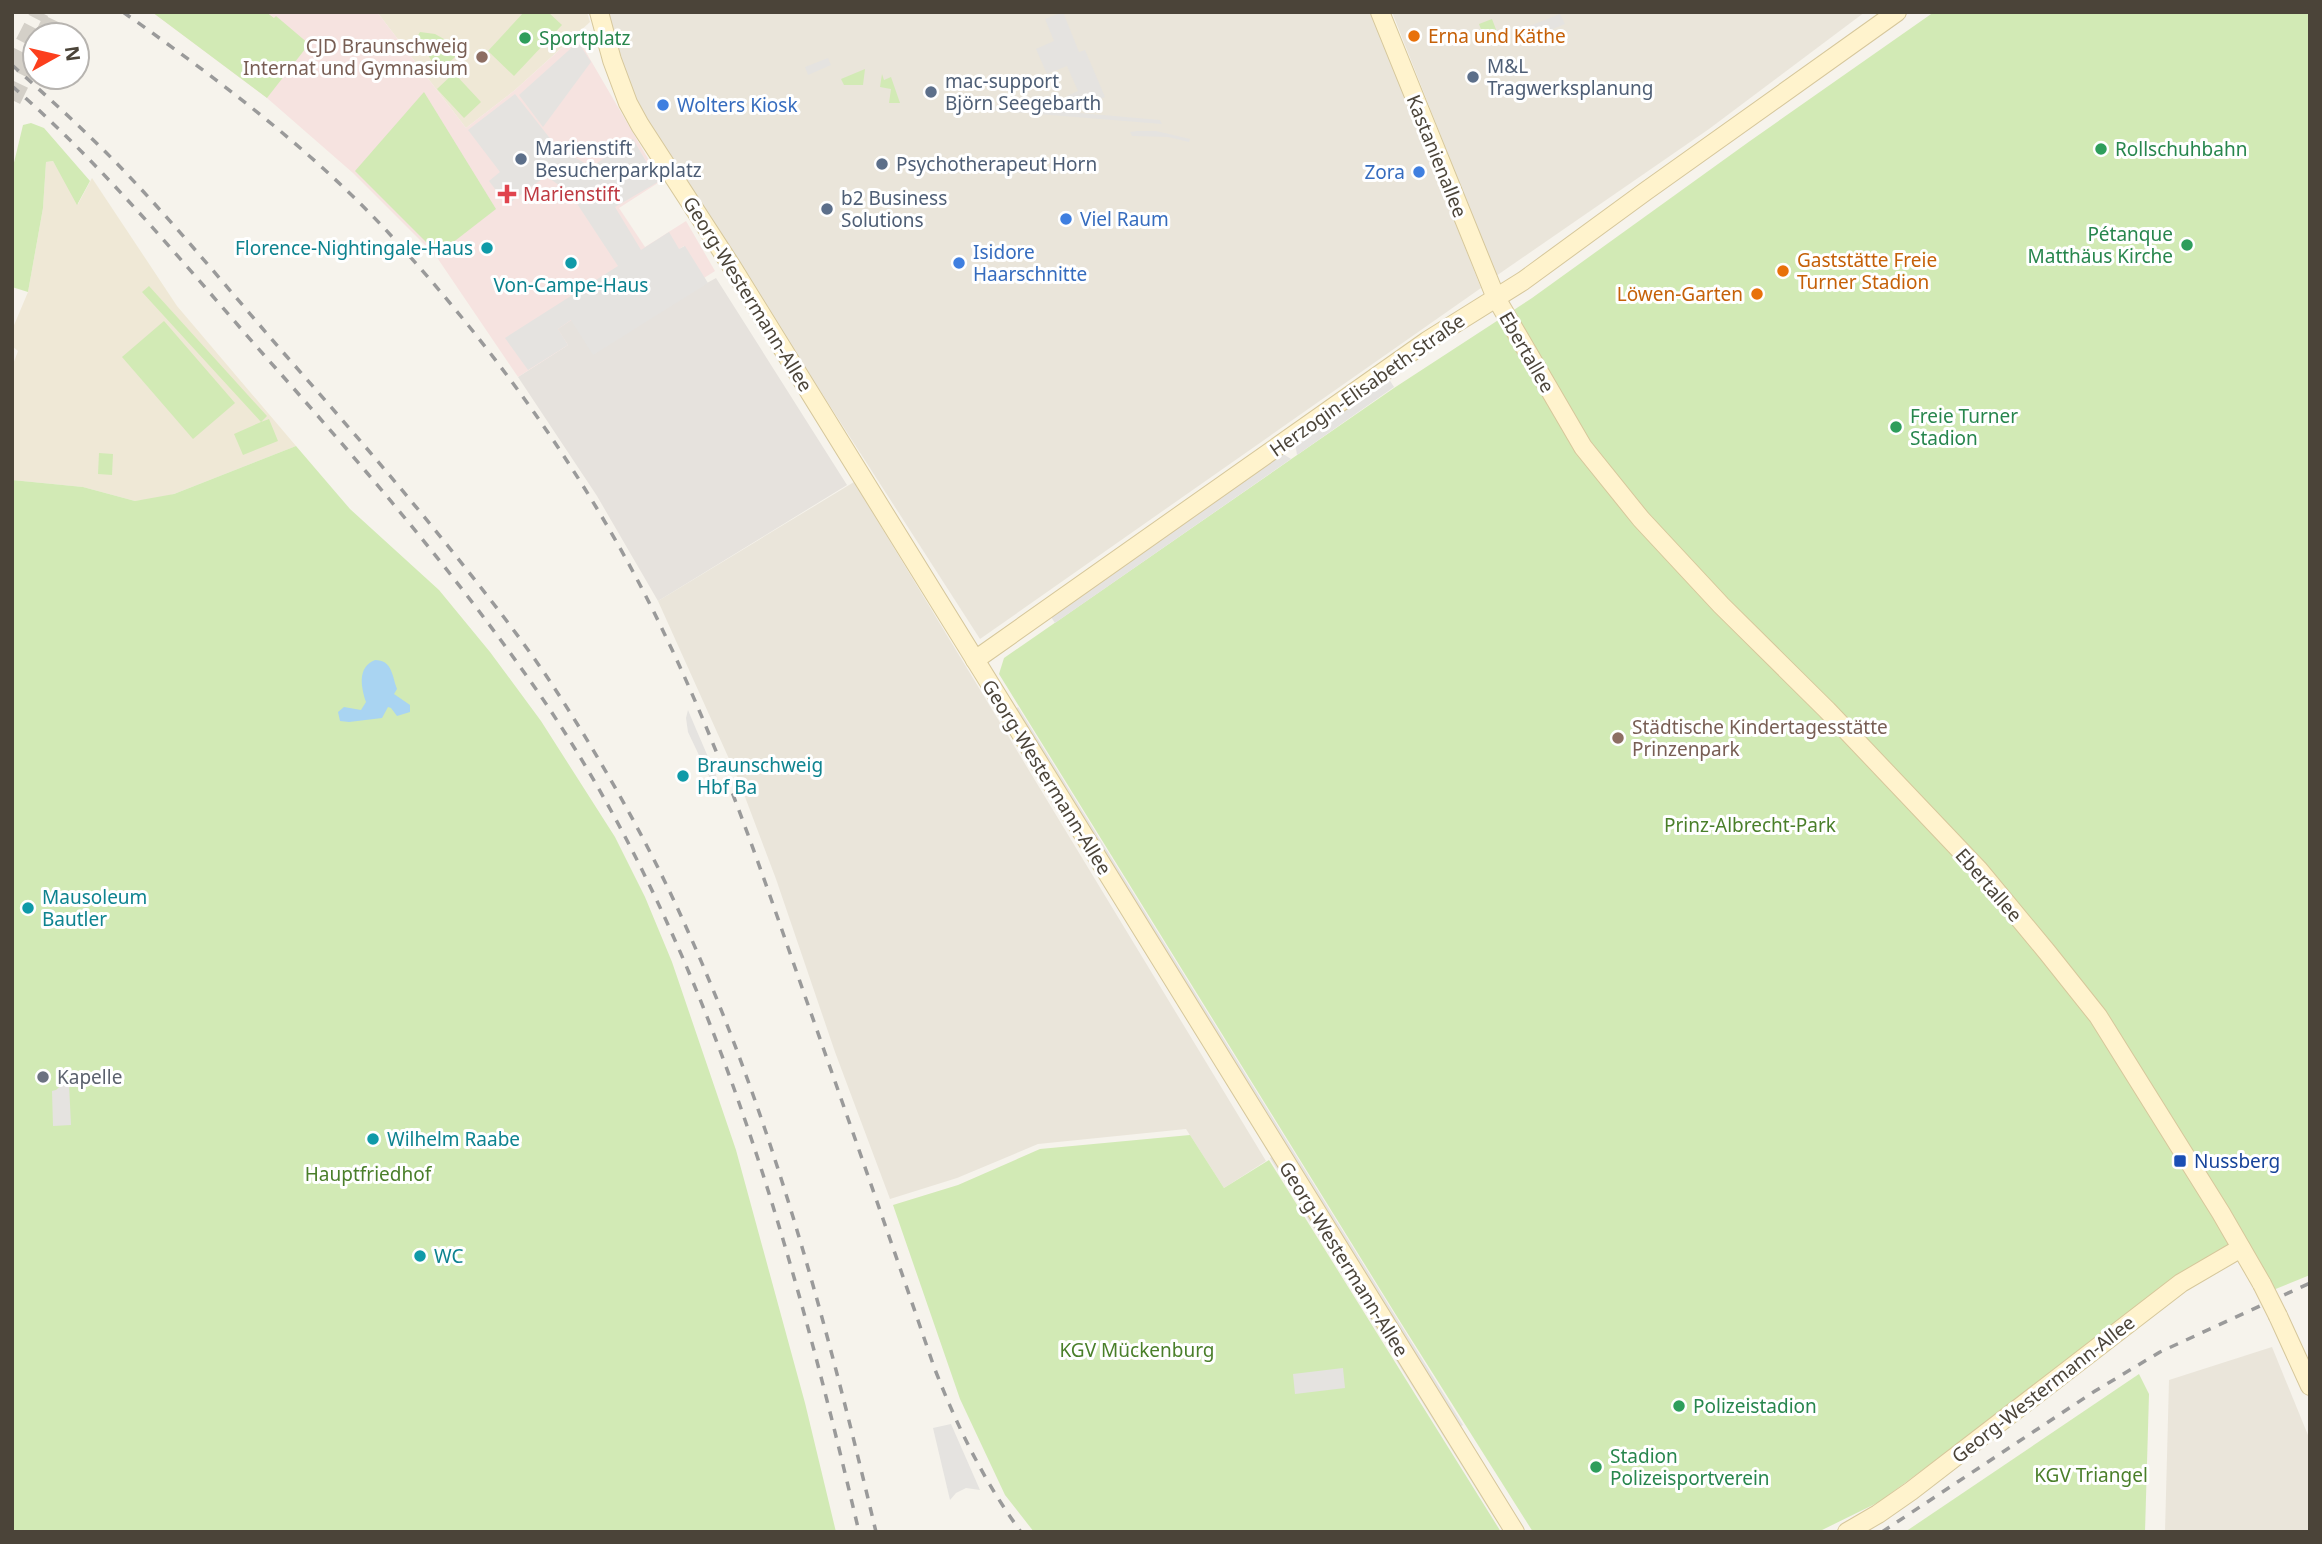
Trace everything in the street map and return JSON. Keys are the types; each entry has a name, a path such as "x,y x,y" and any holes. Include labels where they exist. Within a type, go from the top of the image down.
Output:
{"street":[{"name":"Georg-Westermann-Allee","path":"599,12 621,86 640,125 732,267 1515,1532"},
{"name":"Kastanienallee","path":"1380,12 1496,298"},
{"name":"Herzogin-Elisabeth-Straße","path":"975,660 1366,383 1523,281 1897,12"},
{"name":"Ebertallee","path":"1496,298 1583,447 1641,519 1979,870 2098,1016 2262,1284 2310,1386"},
{"name":"Georg-Westermann-Allee","path":"1847,1532 1911,1491 2181,1283 2241,1248"}],"shaded area":[{"name":"Marienstift","path":"152,12 377,12 466,128 515,90 576,35 661,181 619,208 645,247 686,221 715,271 704,278 684,246 558,329 568,345 518,377 436,256 353,173 267,98"},
{"name":"CJD Braunschweig Internat und Gymnasium","path":"377,12 587,12 590,22 515,90 466,128"},
{"path":"602,12 1372,12 1481,288 980,639 638,108"},
{"path":"1063,12 1079,52 1085,50 1105,97 1081,107 1079,103 1072,106 1067,96 1078,91 1067,66 1047,74 1036,49 1054,41 1045,19"},
{"path":"1392,12 1865,12 1709,129 1496,276"},
{"path":"1560,14 1565,24 1531,38 1527,27"},
{"path":"578,42 591,62 543,127 519,95"},
{"path":"828,58 831,65 808,75 805,67"},
{"path":"515,94 556,146 591,167 633,139 658,182 615,207 641,250 669,232 679,249 685,246 708,283 593,355 571,320 558,329 568,345 528,370 505,338 618,266 570,193 546,176 507,205 489,181 500,172 468,130"},
{"path":"974,104 1160,120 1162,124 974,109"},
{"path":"1156,131 1190,139 1189,142 1168,137 1132,136 1130,132"},
{"path":"53,161 78,204 92,178 177,306 296,446 156,499 135,501 83,487 12,480 12,367 18,351 12,346 12,330 28,292 43,208 46,162"},
{"path":"685,246 707,283 716,278 847,485 658,601 597,496 518,377 568,345 557,329"},
{"path":"1387,376 1394,387 1297,455 1295,442"},
{"path":"1280,452 1291,459 1055,623 1051,617"},
{"path":"854,482 1266,1161 1224,1188 1186,1129 1038,1144 957,1178 890,1199 739,781 658,601"},
{"path":"1018,707 1463,1425 1456,1429 1011,712"},
{"path":"688,710 724,794 715,789 688,732"},
{"path":"69,1084 71,1125 53,1126 52,1091 61,1085"},
{"path":"1275,1155 1509,1532 1504,1532 1488,1508 1270,1158"},
{"path":"2272,1347 2310,1440 2310,1532 2165,1532 2169,1380"},
{"path":"1343,1368 1345,1388 1295,1394 1293,1374"},
{"path":"951,1424 980,1490 966,1488 950,1500 933,1428"}],"green space":[{"path":"152,12 266,12 274,18 276,16 309,44 267,98"},
{"name":"Sportplatz","path":"524,12 548,12 562,25 514,76 488,51"},
{"name":"Prinz-Albrecht-Park","path":"1934,12 2310,12 2310,1275 2273,1290 2246,1241 2209,1259 1879,1502 1818,1532 1533,1532 999,674 1004,658 1394,388 1532,298"},
{"path":"1492,19 1497,32 1484,37 1479,24"},
{"path":"420,32 435,34 451,43 455,57 442,69 433,63 417,37"},
{"path":"865,69 863,85 844,85 841,79"},
{"path":"454,73 481,102 464,118 437,89"},
{"path":"882,74 884,80 891,77 900,103 889,103 891,89 880,87"},
{"path":"424,92 496,209 438,254 355,171"},
{"path":"31,123 44,128 90,181 77,205 53,161 46,162 43,208 28,292 12,287 12,171 23,125"},
{"path":"149,286 267,416 261,422 142,292"},
{"path":"164,321 235,403 193,439 122,357"},
{"path":"269,419 278,441 243,455 234,434"},
{"name":"Hauptfriedhof","path":"296,446 350,509 439,590 490,652 541,721 615,837 645,897 672,962 736,1150 805,1403 836,1532 12,1532 12,480 83,487 135,501 174,494"},
{"path":"99,453 113,454 112,475 98,474"},
{"name":"KGV Mückenburg","path":"1190,1135 1224,1188 1269,1160 1501,1532 1034,1532 1005,1495 960,1399 893,1205 958,1185 1040,1149"},
{"name":"KGV Triangel","path":"2139,1374 2149,1394 2145,1532 1905,1532"}],"water":[{"path":"375,660 388,665 397,689 394,694 410,705 410,712 397,716 388,707 382,718 340,721 338,712 344,707 361,710 366,702 362,684 363,672 369,663"}],"tunnel":[{"path":"12,67 40,12"},
{"path":"51,21 55,12"},
{"path":"12,100 21,82"}],"railway":[{"path":"123,12 260,114 324,169 385,229 466,322 504,371 575,473 607,526 686,679 741,815 943,1389 983,1472 1021,1532"},
{"path":"12,65 84,131 146,195 392,478 519,638 600,761 667,886 734,1042 789,1203 813,1285 876,1532"},
{"path":"12,86 79,149 142,216 407,521 508,650 540,695 599,790 651,889 697,992 737,1098 805,1315 859,1532"},
{"path":"1882,1532 2095,1391 2160,1352 2310,1283"}],"place":[{"name":"Erna und Käthe","path":"1414,36"},
{"name":"Sportplatz","path":"525,38"},
{"name":"CJD Braunschweig Internat und Gymnasium","path":"482,57"},
{"name":"M&L Tragwerksplanung","path":"1473,77"},
{"name":"mac-support Björn Seegebarth","path":"931,92"},
{"name":"Wolters Kiosk","path":"663,105"},
{"name":"Rollschuhbahn","path":"2101,149"},
{"name":"Marienstift Besucherparkplatz","path":"521,159"},
{"name":"Psychotherapeut Horn","path":"882,164"},
{"name":"Zora","path":"1419,172"},
{"name":"Marienstift","path":"507,194"},
{"name":"b2 Business Solutions","path":"827,209"},
{"name":"Viel Raum","path":"1066,219"},
{"name":"Pétanque Matthäus Kirche","path":"2187,245"},
{"name":"Florence-Nightingale-Haus","path":"487,248"},
{"name":"Von-Campe-Haus","path":"571,263"},
{"name":"Isidore Haarschnitte","path":"959,263"},
{"name":"Gaststätte Freie Turner Stadion","path":"1783,271"},
{"name":"Löwen-Garten","path":"1757,294"},
{"name":"Freie Turner Stadion","path":"1896,427"},
{"name":"Städtische Kindertagesstätte Prinzenpark","path":"1618,738"},
{"name":"Braunschweig Hbf Ba","path":"683,776"},
{"name":"Mausoleum Bautler","path":"28,908"},
{"name":"Kapelle","path":"43,1077"},
{"name":"Wilhelm Raabe","path":"373,1139"},
{"name":"Nussberg","path":"2180,1161"},
{"name":"WC","path":"420,1256"},
{"name":"Polizeistadion","path":"1679,1406"},
{"name":"Stadion Polizeisportverein","path":"1596,1467"}]}
